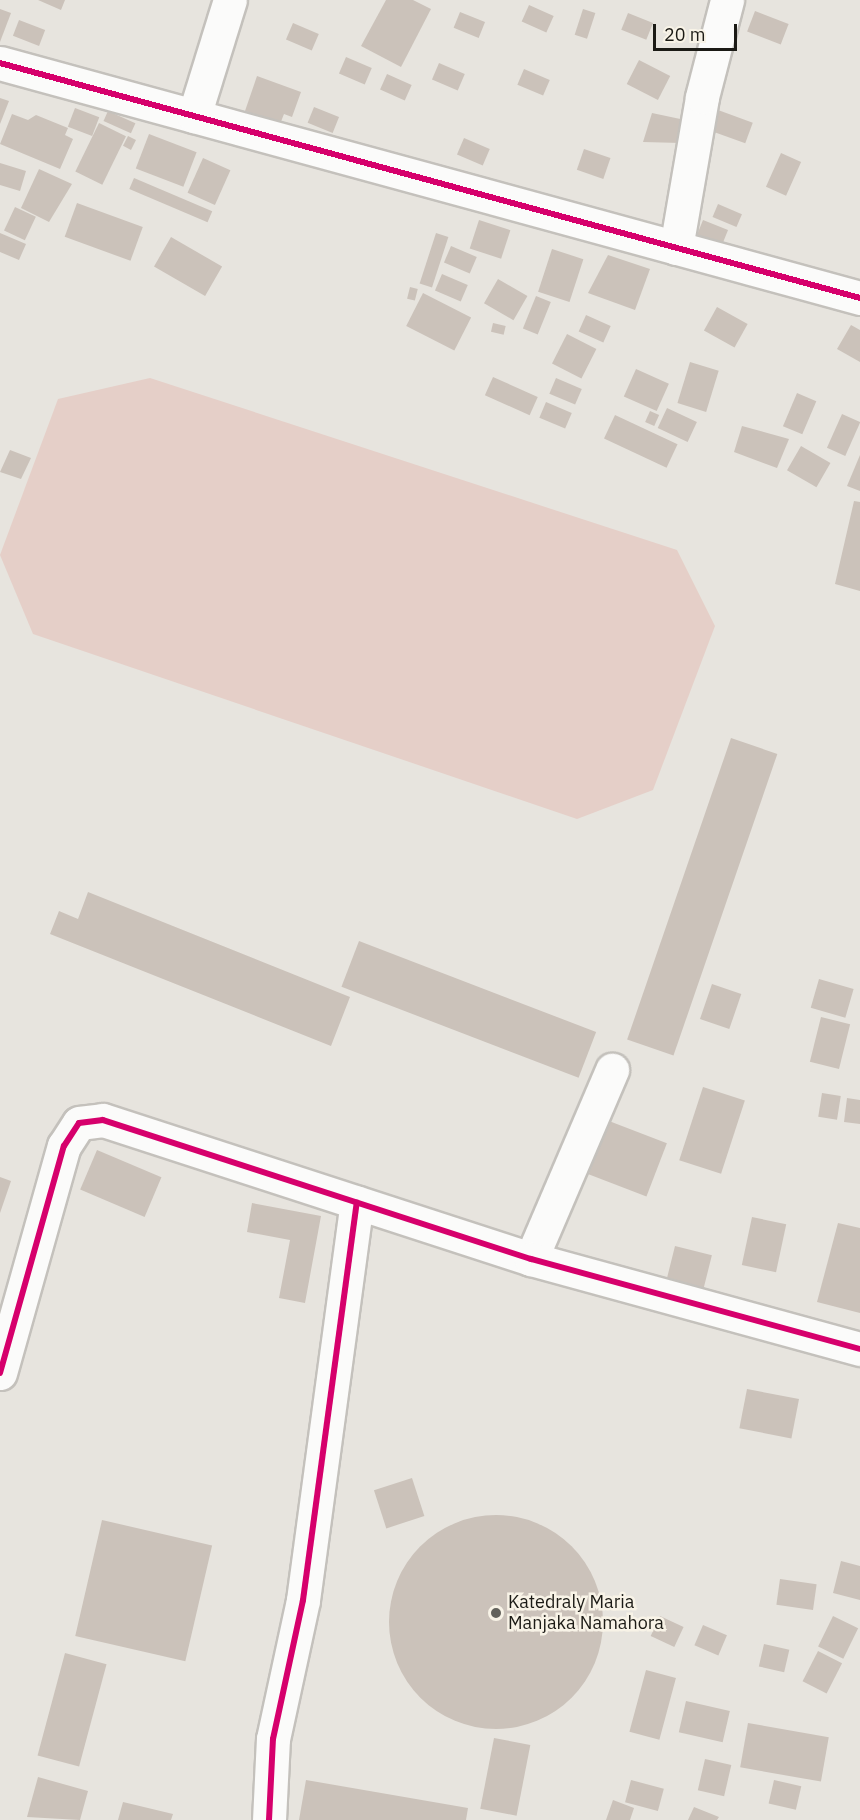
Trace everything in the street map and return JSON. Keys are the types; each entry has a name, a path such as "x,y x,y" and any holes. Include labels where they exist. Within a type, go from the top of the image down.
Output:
{"street":[{"path":"195,116 230,0"},
{"path":"676,248 702,97 727,0"},
{"path":"0,63 860,298"},
{"path":"531,1259 612,1070"},
{"path":"0,1373 64,1146 79,1123 103,1120 531,1259 860,1349"},
{"path":"269,1820 273,1739 303,1600 357,1203"}],"shaded area":[{"path":"150,378 677,550 715,626 653,790 577,819 33,634 0,555 58,399"}],"building":[{"path":"38,0 65,0 61,10"},
{"path":"386,0 413,0 431,9 401,67 361,46"},
{"path":"529,5 554,16 546,32 522,21"},
{"path":"0,9 11,13 0,42"},
{"path":"583,9 595,13 587,39 575,35"},
{"path":"755,11 789,24 781,44 747,32"},
{"path":"460,12 485,22 479,38 454,28"},
{"path":"628,13 653,23 646,40 621,30"},
{"path":"19,20 45,30 39,46 13,36"},
{"path":"293,23 319,34 312,51 286,40"},
{"path":"346,57 372,68 365,85 339,74"},
{"path":"639,60 670,76 658,100 627,84"},
{"path":"439,63 465,74 458,91 432,80"},
{"path":"524,69 550,80 543,96 517,85"},
{"path":"387,74 412,85 405,101 380,90"},
{"path":"257,76 301,92 292,117 284,114 280,124 245,111"},
{"path":"0,98 9,101 0,124"},
{"path":"314,107 339,117 333,133 308,123"},
{"path":"75,108 99,117 92,136 68,127"},
{"path":"718,110 753,123 745,143 710,131"},
{"path":"108,111 135,123 131,133 104,121"},
{"path":"652,113 685,120 681,143 643,142"},
{"path":"12,114 28,120 36,115 68,128 65,135 73,139 60,169 0,144"},
{"path":"99,123 126,136 102,185 75,172"},
{"path":"149,134 197,152 183,187 136,169"},
{"path":"128,136 136,140 131,150 123,146"},
{"path":"464,138 490,149 483,166 457,155"},
{"path":"584,149 610,158 603,179 577,170"},
{"path":"781,153 801,162 786,196 766,187"},
{"path":"203,158 230,170 215,205 188,193"},
{"path":"0,163 26,171 20,191 0,185"},
{"path":"39,169 72,184 49,222 21,208"},
{"path":"134,178 212,211 208,222 129,189"},
{"path":"77,203 143,227 130,261 65,237"},
{"path":"718,204 742,214 736,227 713,217"},
{"path":"15,207 36,217 25,240 4,231"},
{"path":"479,220 510,230 501,259 470,249"},
{"path":"703,220 728,230 721,247 696,237"},
{"path":"0,233 26,244 19,260 0,252"},
{"path":"436,233 448,237 432,287 420,283"},
{"path":"171,237 222,266 205,296 154,266"},
{"path":"451,246 477,257 470,274 444,263"},
{"path":"552,249 583,259 569,302 538,292"},
{"path":"608,255 650,269 635,310 588,293"},
{"path":"442,274 468,285 461,302 435,291"},
{"path":"498,279 527,296 513,320 484,303"},
{"path":"410,287 418,289 415,301 407,299"},
{"path":"423,293 471,318 454,350 406,326"},
{"path":"536,296 551,302 538,334 523,328"},
{"path":"717,307 748,324 735,348 704,331"},
{"path":"586,315 611,326 603,342 579,331"},
{"path":"493,323 506,326 504,335 491,332"},
{"path":"851,325 860,330 860,362 837,349"},
{"path":"567,334 596,349 581,378 552,363"},
{"path":"690,362 719,371 706,412 677,403"},
{"path":"636,369 669,384 657,411 624,396"},
{"path":"493,377 538,397 530,415 485,395"},
{"path":"556,378 582,389 575,405 549,394"},
{"path":"797,393 816,401 802,434 783,426"},
{"path":"546,402 572,413 565,429 539,418"},
{"path":"667,408 697,422 688,442 658,428"},
{"path":"650,411 659,415 654,426 645,422"},
{"path":"842,414 860,422 845,456 827,448"},
{"path":"615,415 678,444 667,468 604,439"},
{"path":"742,426 789,439 777,468 734,452"},
{"path":"801,446 830,463 816,487 787,470"},
{"path":"10,450 31,458 21,479 0,472"},
{"path":"860,455 860,491 847,486"},
{"path":"854,501 860,502 860,591 835,584"},
{"path":"731,738 777,754 673,1056 627,1040"},
{"path":"88,892 350,997 331,1046 50,934 59,911 78,919"},
{"path":"359,941 596,1032 579,1078 341,987"},
{"path":"819,979 854,989 845,1018 811,1008"},
{"path":"712,984 741,994 729,1029 700,1019"},
{"path":"821,1017 850,1024 839,1069 810,1062"},
{"path":"703,1087 745,1101 721,1174 679,1160"},
{"path":"822,1093 841,1096 837,1120 818,1117"},
{"path":"847,1098 860,1100 860,1124 844,1122"},
{"path":"609,1121 667,1143 646,1196 589,1174"},
{"path":"97,1150 161,1177 145,1217 80,1190"},
{"path":"0,1177 11,1181 0,1213"},
{"path":"252,1203 321,1216 305,1303 279,1298 290,1240 247,1232"},
{"path":"752,1217 786,1224 776,1272 742,1265"},
{"path":"838,1223 860,1228 860,1313 817,1302"},
{"path":"675,1246 712,1255 703,1292 666,1283"},
{"path":"747,1389 799,1399 791,1438 739,1428"},
{"path":"412,1478 424,1516 386,1528 374,1490"},
{"name":"Katedraly Maria Manjaka Namahora","path":"485,1515 507,1515 527,1519 547,1527 572,1546 591,1571 599,1591 603,1622 599,1653 591,1673 572,1698 547,1717 527,1725 507,1729 485,1729 465,1725 445,1717 413,1690 401,1673 393,1653 389,1633 389,1611 393,1591 401,1571 428,1539 445,1527 465,1519"},
{"path":"102,1520 212,1545 185,1661 75,1636"},
{"path":"841,1561 860,1566 860,1600 833,1593"},
{"path":"780,1579 817,1584 813,1610 776,1605"},
{"path":"660,1616 684,1627 674,1647 651,1636"},
{"path":"833,1616 858,1628 843,1659 818,1647"},
{"path":"703,1625 727,1635 718,1655 694,1645"},
{"path":"764,1644 789,1650 784,1672 759,1666"},
{"path":"818,1651 842,1663 827,1694 803,1681"},
{"path":"65,1653 107,1664 79,1767 38,1755"},
{"path":"646,1670 676,1678 659,1740 629,1732"},
{"path":"686,1701 730,1711 723,1742 679,1732"},
{"path":"748,1723 829,1737 821,1782 740,1767"},
{"path":"494,1738 530,1745 517,1816 480,1809"},
{"path":"705,1759 731,1765 724,1796 698,1790"},
{"path":"38,1777 88,1791 80,1820 27,1817"},
{"path":"306,1780 468,1808 466,1820 299,1820"},
{"path":"631,1780 664,1789 658,1811 625,1802"},
{"path":"774,1780 801,1786 796,1810 769,1803"},
{"path":"613,1800 634,1808 630,1820 606,1820"},
{"path":"123,1802 173,1814 171,1820 118,1820"},
{"path":"694,1807 719,1817 717,1820 688,1820"}],"cycle path":[{"path":"0,63 860,298"},
{"path":"0,1373 64,1146 79,1123 103,1120 531,1259 860,1349"},
{"path":"269,1820 273,1739 303,1600 357,1203"}],"place":[{"name":"Katedraly Maria Manjaka Namahora","path":"496,1613"}]}
